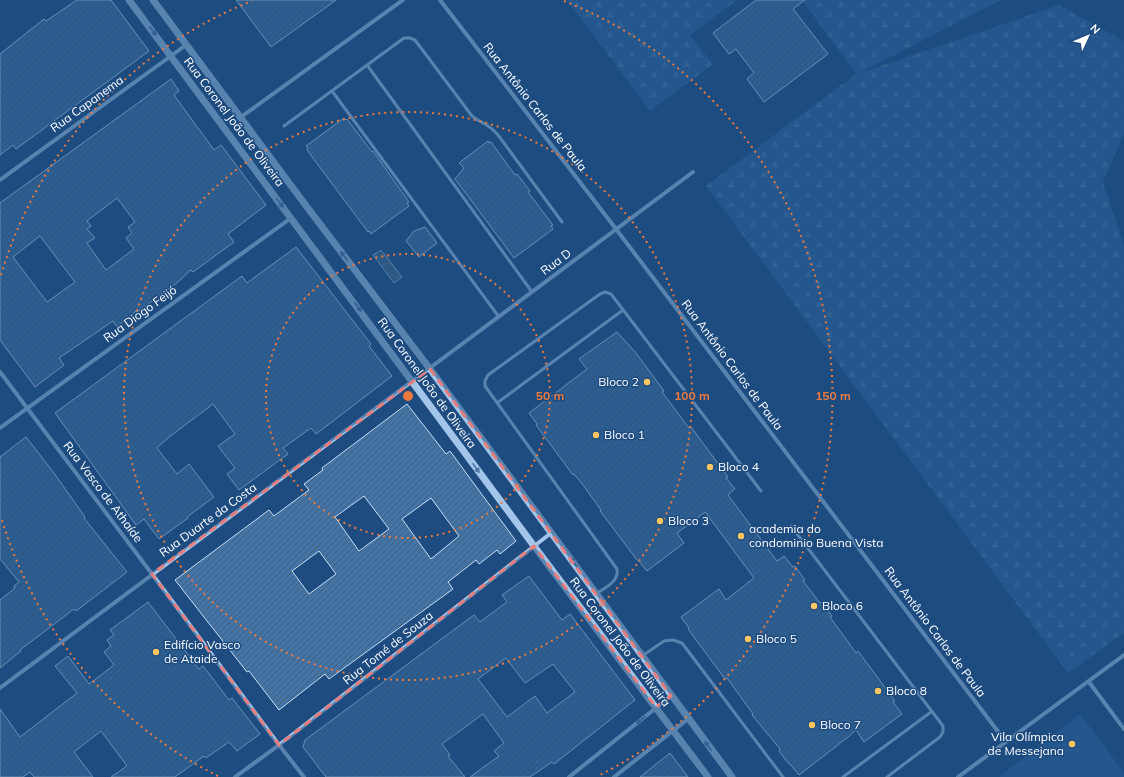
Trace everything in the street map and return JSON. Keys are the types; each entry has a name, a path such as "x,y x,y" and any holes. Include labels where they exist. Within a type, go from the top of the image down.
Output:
{"street":[{"name":"Rua Coronel João de Oliveira","path":"129,0 534,546 708,777"},
{"name":"Rua Coronel João de Oliveira","path":"153,0 430,369 732,777"},
{"path":"241,117 403,0"},
{"name":"Rua Antônio Carlos de Paula","path":"440,0 1006,742"},
{"name":"Rua Capanema","path":"0,180 186,44"},
{"name":"Rua D","path":"430,369 693,172"},
{"name":"Rua Diogo Feijó","path":"0,428 291,218"},
{"name":"Rua Duarte da Costa","path":"0,688 430,369"},
{"name":"Rua Vasco de Athaíde","path":"0,372 304,777"},
{"name":"Rua Tomé de Souza","path":"235,777 279,745 551,533"},
{"path":"958,777 1124,655"},
{"path":"1089,682 1124,729"},
{"path":"569,777 656,707 672,696"},
{"path":"614,777 688,718"}],"lane":[{"path":"284,126 404,38 410,38 415,40 467,110 477,120 488,124 498,135 562,222"},
{"path":"367,65 532,292"},
{"path":"332,91 499,317"},
{"path":"596,594 616,580 618,575 617,569 485,386 485,381 488,375 600,294 605,292 611,294 761,491"},
{"path":"497,403 623,310"},
{"path":"791,526 943,726 943,732 940,737 887,777"},
{"path":"642,656 664,641 672,640 682,643 783,777"},
{"path":"843,777 932,712"}],"highlighted area":[{"path":"430,369 671,696 656,707 534,546 279,745 152,574"}],"green space":[{"path":"567,0 737,0 690,35 713,64 650,111"},
{"path":"802,0 1001,0 860,73 1059,5 1124,41 1124,133 1103,182 1124,245 1124,633 1068,673 706,186 856,74"},
{"name":"Vila Olímpica de Messejana","path":"1080,714 1124,773 1124,777 999,777"}],"water":[{"path":"381,250 402,277 394,283 373,255"}],"building":[{"path":"77,0 111,0 149,51 16,149 13,145 0,155 0,54 44,19 46,21"},
{"path":"236,0 336,0 271,47"},
{"path":"756,0 805,0 793,9 828,54 764,102 747,79 754,73 736,49 729,54 713,33"},
{"path":"171,79 179,91 174,95 214,150 221,145 266,205 228,234 234,242 193,272 191,270 178,282 137,312 136,311 117,327 113,321 59,358 64,365 35,387 0,340 0,203","holes":["117,198 135,222 128,227 132,233 126,238 134,249 106,270 87,243 95,238 87,229 91,226 87,221","40,236 75,282 47,302 13,257"]},
{"path":"344,118 346,120 347,119 372,152 373,151 409,202 407,203 409,206 371,234 307,150 308,148 306,146"},
{"path":"488,141 489,143 491,142 515,175 517,174 530,191 528,192 553,225 551,226 553,229 514,258 455,179 464,168 459,163"},
{"path":"425,227 437,243 419,257 406,241 414,231"},
{"path":"296,247 371,344 369,346 392,376 316,434 311,428 283,448 288,454 239,490 227,474 235,468 218,446 235,434 213,404 169,437 157,448 177,474 189,464 214,497 159,539 144,519 136,525 55,413 242,276 247,283"},
{"path":"617,332 636,353 664,391 662,392 689,428 691,427 728,477 726,478 735,489 728,495 777,561 784,556 793,567 795,566 805,580 803,581 832,616 830,617 856,653 858,651 895,701 893,702 902,714 864,742 856,730 799,775 752,715 753,714 727,678 725,679 688,629 689,628 681,617 719,589 726,600 754,578 705,512 677,533 684,543 647,571 600,511 601,510 583,485 574,474 573,475 536,425 537,424 529,413 587,369 579,359"},
{"path":"407,404 446,454 450,451 516,541 500,554 497,550 479,564 476,560 448,582 453,589 329,679 325,674 279,710 249,671 247,672 175,580 269,510 274,516 309,490 304,484 323,470 322,468","holes":["364,496 389,529 359,551 335,517","431,498 459,536 431,559 402,519","319,551 336,574 309,594 292,571"]},
{"path":"26,437 54,473 85,517 84,518 127,572 76,611 74,609 20,650 21,651 0,668 0,600 15,588 14,586 19,582 0,559 0,457"},
{"path":"529,576 562,620 570,614 635,700 554,764 552,762 530,777 470,777 499,756 494,751 504,743 483,714 442,744 450,755 448,756 465,777 326,777 303,747 305,740 474,615 480,622 507,602 502,595","holes":["506,658 525,683 553,664 575,692 547,713 535,696 507,717 478,679"]},
{"path":"148,602 199,669 203,666 229,700 232,698 260,734 237,751 229,742 206,758 204,756 175,777 111,777 127,766 101,731 74,752 93,777 34,777 30,772 23,777 0,777 0,709 20,737 77,693 55,666 68,656 89,684 114,665 104,652 111,646 107,640 114,635 110,630"},
{"path":"670,753 688,777 640,777"}],"place":[{"name":"Bloco 2","path":"647,382"},
{"name":"Bloco 1","path":"596,435"},
{"name":"Bloco 4","path":"710,467"},
{"name":"Bloco 3","path":"660,521"},
{"name":"academia do condominio Buena Vista","path":"741,536"},
{"name":"Bloco 6","path":"814,606"},
{"name":"Bloco 5","path":"748,639"},
{"name":"Edifício Vasco de Ataide","path":"156,652"},
{"name":"Bloco 8","path":"878,691"},
{"name":"Bloco 7","path":"812,725"},
{"name":"Vila Olímpica de Messejana","path":"1072,744"}]}
